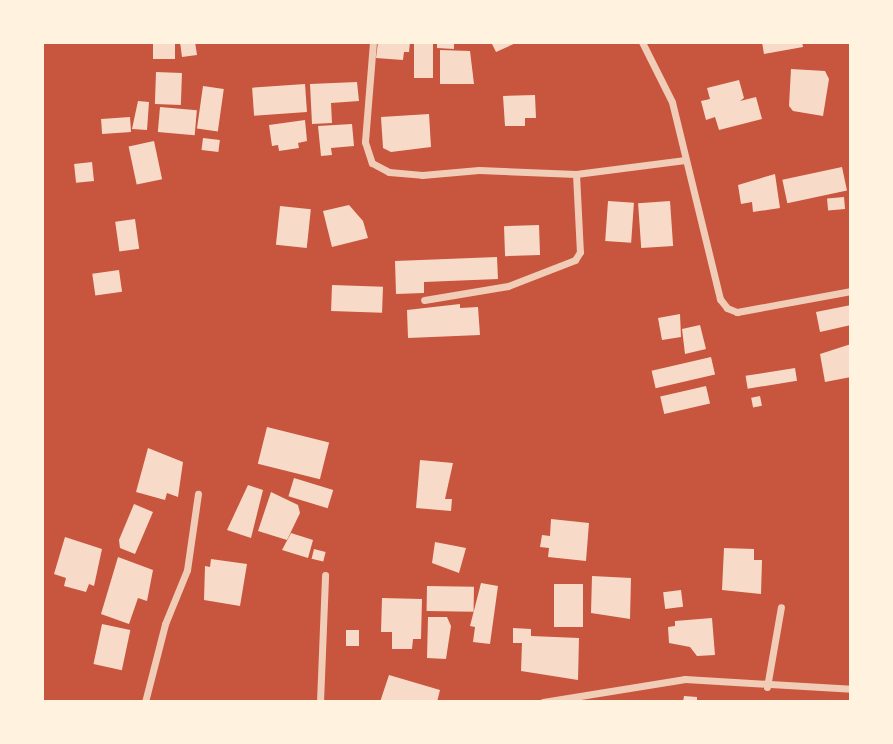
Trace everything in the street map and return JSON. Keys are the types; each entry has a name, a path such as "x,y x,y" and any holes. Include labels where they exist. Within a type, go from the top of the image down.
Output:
{"street":[{"path":"373,42 365,142 372,163 389,172 422,175 479,170 576,174 685,160"},
{"path":"642,42 672,102 720,299 727,308 737,312 851,291"},
{"path":"424,300 508,286 575,260 580,252 576,174"},
{"path":"145,702 165,624 187,570 198,494"},
{"path":"320,702 325,575"},
{"path":"767,687 781,607"},
{"path":"543,702 685,679 767,687 851,689"}],"building":[{"path":"153,42 175,42 175,59 153,59"},
{"path":"180,42 195,42 197,55 182,57"},
{"path":"378,42 410,42 409,52 404,52 403,60 376,58"},
{"path":"414,42 433,42 433,78 414,78"},
{"path":"437,42 454,42 454,49 437,48"},
{"path":"491,42 518,42 496,52"},
{"path":"762,42 802,42 803,47 764,54"},
{"path":"440,50 470,51 474,84 440,84"},
{"path":"791,69 825,71 829,79 823,116 793,111 789,106"},
{"path":"156,72 182,73 181,105 155,104"},
{"path":"739,80 744,98 740,101 756,97 762,119 719,130 715,117 706,120 701,101 710,99 707,88"},
{"path":"357,82 359,101 331,103 332,123 312,124 310,84"},
{"path":"305,84 307,112 254,116 252,88"},
{"path":"203,86 224,89 218,132 197,129"},
{"path":"535,95 536,118 525,118 525,126 505,126 503,96"},
{"path":"138,101 149,102 147,130 132,129"},
{"path":"160,107 197,110 195,135 158,132"},
{"path":"429,114 431,147 391,152 383,148 381,117"},
{"path":"130,117 131,132 102,134 101,119"},
{"path":"305,120 307,141 298,143 299,148 279,151 278,145 272,146 269,125"},
{"path":"352,124 354,146 331,148 332,155 321,156 318,126"},
{"path":"203,138 220,140 218,152 202,150"},
{"path":"154,141 162,179 137,185 129,146"},
{"path":"92,162 94,181 76,183 74,164"},
{"path":"842,167 847,190 787,203 782,180"},
{"path":"775,174 780,208 753,212 752,202 741,204 738,185"},
{"path":"844,197 845,209 828,210 827,198"},
{"path":"608,201 634,203 631,243 605,241"},
{"path":"670,201 673,246 641,248 638,203"},
{"path":"349,205 363,221 368,238 332,247 323,211"},
{"path":"280,206 311,209 307,248 276,245"},
{"path":"135,219 139,249 119,251 115,222"},
{"path":"539,225 540,255 505,256 504,226"},
{"path":"497,257 498,279 424,282 424,293 396,294 395,261"},
{"path":"119,270 122,292 95,296 92,274"},
{"path":"332,285 383,287 382,313 331,311"},
{"path":"460,304 460,308 478,307 480,335 408,338 407,310"},
{"path":"851,305 851,325 820,332 816,312"},
{"path":"680,314 681,337 662,340 658,318"},
{"path":"700,325 706,349 685,354 682,329"},
{"path":"851,344 851,377 825,382 820,354"},
{"path":"711,357 715,375 656,388 652,371"},
{"path":"795,368 797,381 748,389 746,376"},
{"path":"706,386 710,404 664,414 660,397"},
{"path":"760,396 762,406 753,408 751,398"},
{"path":"267,427 329,442 320,479 258,464"},
{"path":"148,448 183,462 178,497 167,493 165,500 136,492"},
{"path":"420,460 453,463 445,499 452,499 451,511 416,508"},
{"path":"294,478 333,490 328,508 288,496"},
{"path":"248,485 263,490 251,538 227,530"},
{"path":"271,492 298,505 300,513 287,540 258,531"},
{"path":"134,504 153,512 135,554 120,548 119,540"},
{"path":"551,519 589,523 586,561 548,557 549,548 540,547 542,535 550,536"},
{"path":"291,533 313,540 308,558 282,550"},
{"path":"65,537 102,549 94,586 89,584 86,592 64,586 66,578 54,574"},
{"path":"435,542 466,548 459,573 432,563"},
{"path":"724,548 754,549 754,560 762,560 761,594 722,590"},
{"path":"314,549 326,552 323,562 312,559"},
{"path":"118,557 153,570 147,601 138,598 129,624 101,614"},
{"path":"211,559 247,564 240,606 204,600 205,566 210,567"},
{"path":"592,576 631,578 630,619 591,613"},
{"path":"481,583 498,586 490,644 473,642 475,627 470,626"},
{"path":"554,584 583,584 583,627 554,627"},
{"path":"427,586 474,587 474,612 427,611"},
{"path":"681,590 683,607 665,609 663,592"},
{"path":"382,598 422,599 421,639 413,639 412,649 392,649 392,632 381,632"},
{"path":"428,617 447,617 451,626 446,659 427,658"},
{"path":"712,618 715,655 697,656 690,647 669,643 668,627 675,626 675,621"},
{"path":"102,624 130,630 122,670 93,664"},
{"path":"513,628 531,629 531,636 579,638 578,680 521,671 522,643 513,643"},
{"path":"346,630 359,630 359,646 346,646"},
{"path":"389,675 440,690 437,702 380,702"},
{"path":"684,696 697,697 697,702 683,702"}]}
